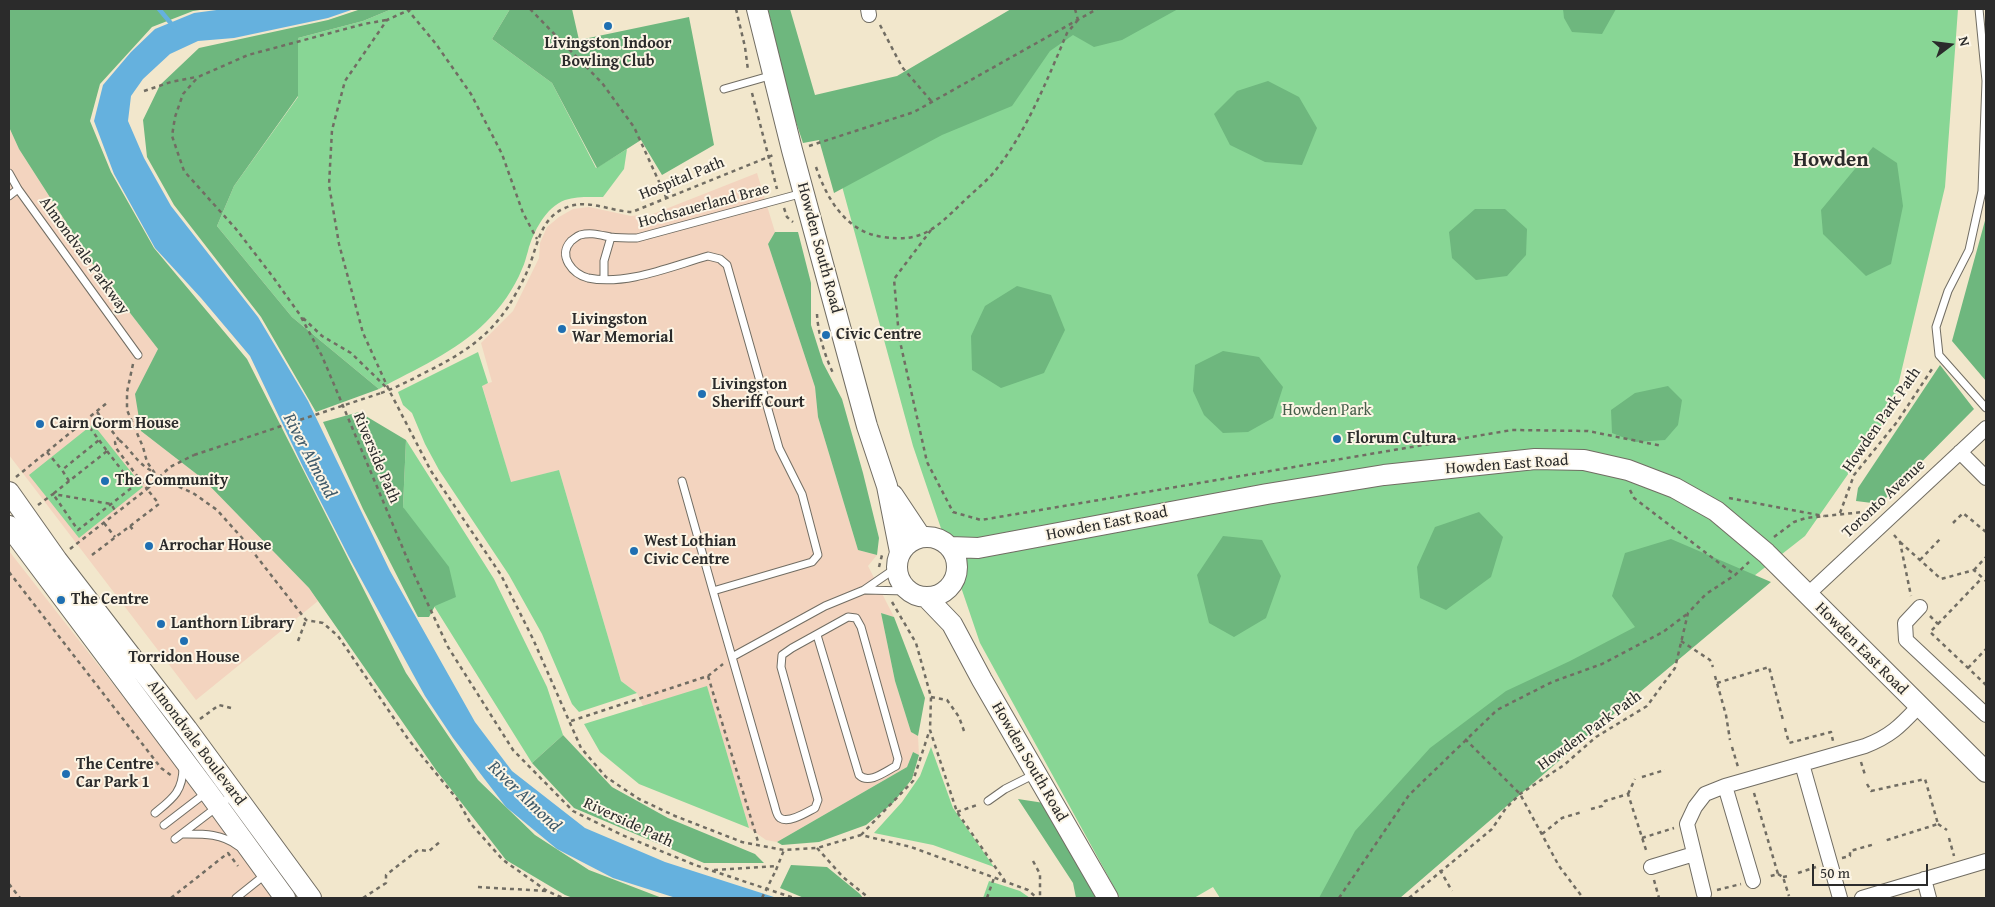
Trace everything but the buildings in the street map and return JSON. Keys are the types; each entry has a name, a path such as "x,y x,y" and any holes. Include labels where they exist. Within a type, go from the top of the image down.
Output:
{"street":[{"name":"Howden South Road","path":"757,9 773,75 804,150 804,193 867,426 887,486 898,560 898,576 907,591 916,596 927,598 952,624 982,680 1108,898"},
{"name":"Toronto Avenue","path":"1807,596 1986,428"},
{"path":"1960,452 1986,478"},
{"name":"Howden East Road","path":"953,556 978,548 1267,494 1384,475 1535,460 1584,460 1622,469 1675,488 1716,511 1766,553 1807,596 1986,772"},
{"name":"Howden South Road","path":"887,486 921,537"},
{"name":"Almondvale Boulevard","path":"9,492 17,520 181,756 219,790 258,872 285,898"},
{"name":"Almondvale Boulevard","path":"17,520 57,560 219,790 311,898"},
{"path":"898,560 906,545 921,537 937,538 953,556"},
{"name":"Howden South Road","path":"952,624 949,588 956,573 953,556"},
{"path":"927,598 939,595 949,588"},
{"path":"1920,607 1905,623 1906,640 1986,715"},
{"path":"1704,894 1687,824 1695,807 1705,794 1725,786 1884,739 1898,729 1919,706"},
{"path":"1802,764 1840,898"},
{"path":"1725,786 1753,881"},
{"path":"1650,867 1694,854"},
{"path":"1862,898 1986,862"},
{"path":"1924,880 1929,898"}],"lane":[{"path":"1979,9 1983,22 1986,81 1982,191 1969,250 1948,290 1936,327 1939,355 1986,408"},
{"path":"724,89 773,75"},
{"name":"Almondvale Parkway","path":"9,172 18,189 138,355"},
{"path":"9,196 18,189"},
{"name":"Hochsauerland Brae","path":"604,278 581,276 571,268 565,251 569,243 578,235 593,233 611,237 637,238 804,193"},
{"path":"611,237 604,261 604,278 618,280 634,277 708,256 720,259 727,264 780,448 802,494 818,555 812,562 713,591"},
{"path":"682,482 774,807 781,819 790,819 815,808 818,800 780,662 785,652 848,617 856,618 861,627 898,759 896,766 874,777 866,779 859,775 817,635"},
{"path":"732,656 824,606 864,590 898,560"},
{"path":"864,590 907,591"},
{"path":"155,813 176,796 183,770 181,756"},
{"path":"988,801 1005,789 1036,774"},
{"path":"164,825 219,790"},
{"path":"175,839 182,834 219,790"},
{"path":"182,834 210,834 229,840 258,872 236,898"}],"path":[{"path":"409,9 471,94 502,154 523,213 537,239"},
{"name":"Riverside Path","path":"409,9 387,20 364,24 248,55 198,77 183,94 175,117 172,136 184,172 236,229 300,315 322,356 412,570 448,647 513,750 573,811 622,835 710,870 794,898"},
{"path":"530,9 602,83 629,120 666,197"},
{"path":"1075,9 1078,20"},
{"name":"Hospital Path","path":"159,478 170,467 194,455 389,390 447,362 469,349 486,333 507,308 526,275 537,239 546,224 564,208 577,204 592,204 612,210 632,212 769,156 804,150 914,112 1097,9"},
{"path":"869,12 878,21 902,67 932,102"},
{"path":"387,20 345,81 332,130 329,184 339,244 364,333 389,390 431,471 501,575 533,639 581,748 606,777 639,799 742,842 784,850 816,848 862,834 913,781 930,730"},
{"name":"Hospital Path","path":"815,162 820,178 834,205 842,216 862,232 879,237 909,239 931,230 994,172 1010,150 1024,128 1067,32 1078,20"},
{"path":"144,91 171,82 198,77"},
{"path":"931,230 894,279 899,337 927,462 953,512 981,520 1512,430 1588,431 1662,446"},
{"path":"300,315 322,336 351,353 389,390"},
{"path":"138,355 132,367 127,392 127,410 143,447 147,462 154,472 159,478 194,493 218,510 243,538 306,620 323,623 338,636 408,738 457,799 471,824 503,860 547,891 563,898"},
{"name":"Howden Park Path","path":"1840,513 1854,475 1897,422 1932,369 1939,355"},
{"path":"9,483 108,402"},
{"path":"97,411 141,466 154,472"},
{"path":"53,494 78,530 134,486 85,421"},
{"path":"62,470 99,440"},
{"path":"92,555 159,504 116,448 115,442 119,440"},
{"path":"17,520 107,451"},
{"path":"47,452 69,481"},
{"path":"1622,469 1634,498 1735,575"},
{"path":"57,560 159,478"},
{"path":"53,494 110,504 116,512"},
{"path":"1728,498 1824,516"},
{"path":"1772,538 1794,522 1806,518 1840,513 1863,512 1873,515"},
{"path":"1953,524 1962,513 1986,532"},
{"path":"103,522 115,537"},
{"path":"130,526 134,531"},
{"path":"1920,560 1941,538"},
{"path":"1900,542 1942,579 1974,570 1986,557"},
{"name":"Howden Park Path","path":"1409,898 1440,870 1492,829 1506,808 1520,794 1564,765 1596,737 1647,706 1675,668 1688,613 1706,594 1735,575 1750,561"},
{"path":"1974,570 1986,581"},
{"path":"9,572 161,768 181,783"},
{"path":"1938,624 1983,578"},
{"path":"1339,898 1409,795 1497,710 1552,682 1602,664 1663,632 1688,613"},
{"path":"298,641 306,620"},
{"path":"1681,641 1710,660 1713,668"},
{"path":"1968,668 1986,649"},
{"path":"570,721 708,676 732,656"},
{"path":"1717,682 1769,667 1783,720"},
{"path":"708,676 758,845"},
{"path":"1715,676 1726,715 1730,740"},
{"path":"931,696 947,700 959,718 964,730"},
{"path":"209,713 219,705 231,708"},
{"path":"1785,728 1789,743 1831,732 1837,754"},
{"path":"1465,739 1520,794 1559,866 1583,898"},
{"path":"1732,747 1742,781"},
{"path":"1642,777 1665,770"},
{"path":"1634,779 1628,794 1659,898"},
{"path":"1867,784 1871,790 1925,779 1938,824 1947,830"},
{"path":"1591,809 1628,794"},
{"path":"957,812 988,801"},
{"path":"1542,834 1562,818 1582,812"},
{"path":"1642,838 1687,824"},
{"path":"1884,841 1938,824"},
{"path":"210,834 228,853 258,872"},
{"path":"862,834 912,847 1028,890 1039,898"},
{"path":"363,898 386,883 386,875 418,850 429,850 441,841"},
{"path":"816,848 843,877 869,898"},
{"path":"762,898 784,850"},
{"path":"172,898 228,853"},
{"path":"1033,861 1040,874 1039,898"},
{"path":"710,870 778,866"},
{"path":"1440,870 1452,891"},
{"path":"1778,874 1783,877 1789,876"},
{"path":"1783,877 1789,896"},
{"path":"988,898 994,878"},
{"path":"9,884 20,898"},
{"path":"478,887 547,891"}],"shaded area":[{"path":"9,127 19,149 96,269 158,349 136,394 141,431 203,479 309,588 318,601 196,700 9,455"},
{"path":"757,173 775,232 768,244 815,387 818,417 858,550 877,555 868,566 894,617 881,613 895,681 911,732 918,736 919,755 913,752 907,767 777,842 766,840 749,828 707,687 643,706 637,693 621,681 559,470 511,483 482,385 492,382 481,343 513,311 539,258 540,243 547,227 559,217 573,209 589,207 631,216 653,214"},
{"path":"9,551 135,712 273,898 9,898"}],"green space":[{"path":"9,9 207,9 193,11 152,27 100,84 90,121 111,172 154,248 247,359 406,673 478,780 535,835 589,870 662,898 573,898 506,860 436,770 309,588 203,479 141,431 135,394 158,349 96,269 19,149 9,127"},
{"path":"361,9 392,9 363,21 298,38 298,96 234,186 217,226 292,317 379,389 316,412 261,317 174,205 147,157 143,120 160,85 199,48 328,20"},
{"path":"392,9 510,9 492,39 552,83 596,168 627,149 624,169 603,197 579,197 565,200 558,203 546,214 533,236 515,284 502,304 486,322 448,351 379,389 292,317 217,226 234,186 298,97 298,38 363,21"},
{"path":"510,9 572,9 579,40 689,17 714,145 662,175 641,140 597,168 552,83 492,39"},
{"path":"768,9 790,9 815,95 897,76 1011,9 1178,9 1122,40 1094,47 1073,35 1050,51 1012,106 942,135 834,193 819,140 803,143 791,107"},
{"name":"Howden Park","path":"1116,9 1958,9 1945,187 1892,411 1805,536 1653,655 1380,898 1220,898 1213,887 1194,898 1120,898 980,643 913,446 834,157"},
{"path":"1563,9 1616,9 1602,34 1572,32 1564,18"},
{"path":"1268,81 1299,97 1317,128 1302,165 1265,162 1230,145 1214,114 1237,91"},
{"path":"1873,147 1897,163 1903,206 1891,264 1866,276 1823,234 1821,210"},
{"path":"1475,209 1505,209 1527,229 1526,255 1507,276 1476,280 1452,258 1449,232"},
{"path":"1986,217 1986,381 1952,341"},
{"path":"775,232 798,232 811,283 811,325 823,363 842,399 879,538 877,555 858,550 818,417 815,387 768,244"},
{"path":"1017,286 1051,295 1065,330 1044,373 1001,388 972,370 971,336 985,306"},
{"path":"1223,351 1259,357 1283,387 1273,418 1248,432 1223,433 1204,415 1193,391 1195,365"},
{"path":"478,352 488,383 482,386 511,482 559,470 621,681 637,693 579,712 572,704 542,634 509,575 439,470 425,444 412,413 403,405 398,392"},
{"path":"1940,365 1974,409 1880,504 1856,501 1858,488"},
{"path":"1668,386 1682,400 1678,425 1665,440 1635,442 1612,433 1611,410 1635,393"},
{"path":"359,412 406,440 403,507 449,567 456,597 435,606 429,617 418,617 363,509 323,422"},
{"path":"93,424 143,487 79,538 29,475"},
{"path":"406,440 494,579 547,687 563,735 532,763 434,606 403,507"},
{"path":"1479,512 1503,537 1491,577 1446,610 1420,598 1417,567 1435,527"},
{"path":"1223,536 1262,540 1281,576 1266,618 1234,637 1209,623 1197,575"},
{"path":"1671,539 1771,582 1596,729 1400,898 1319,898 1355,831 1430,748 1506,691 1570,661 1635,627 1612,596 1625,553"},
{"path":"881,613 894,617 925,698 918,736 911,732 895,681"},
{"path":"707,686 749,828 639,784 600,752 584,724"},
{"path":"563,735 612,787 668,818 755,854 764,863 704,863 574,808 532,763"},
{"path":"931,747 953,808 994,867 933,845 874,833 902,802 920,776"},
{"path":"913,752 919,755 912,779 893,803 866,825 819,842 782,845 777,842 907,767"},
{"path":"1018,799 1044,803 1098,898 1076,898 1073,883"},
{"path":"791,865 827,867 863,898 804,898 780,888"},
{"path":"989,881 1020,891 1030,898 983,898"}],"water":[{"name":"River Almond","path":"224,9 354,9 328,18 234,38 198,41 170,54 143,79 131,96 128,121 144,158 171,206 258,317 308,401 390,571 475,722 512,771 585,828 665,862 777,898 676,898 613,878 557,849 506,807 453,738 425,696 349,557 250,356 201,298 155,248 114,174 94,121 103,85 131,52 155,29 194,13"}],"waterway":[{"path":"159,9 174,27"}],"place":[{"name":"Livingston Indoor Bowling Club","path":"608,26"},
{"name":"Livingston War Memorial","path":"562,329"},
{"name":"Civic Centre","path":"826,335"},
{"name":"Livingston Sheriff Court","path":"702,394"},
{"name":"Cairn Gorm House","path":"40,424"},
{"name":"Florum Cultura","path":"1337,439"},
{"name":"The Community","path":"105,481"},
{"name":"Arrochar House","path":"149,546"},
{"name":"West Lothian Civic Centre","path":"634,551"},
{"name":"The Centre","path":"61,600"},
{"name":"Lanthorn Library","path":"161,624"},
{"name":"Torridon House","path":"184,641"},
{"name":"The Centre Car Park 1","path":"66,774"}],"district":[{"name":"Howden","path":"1831,161"}]}
